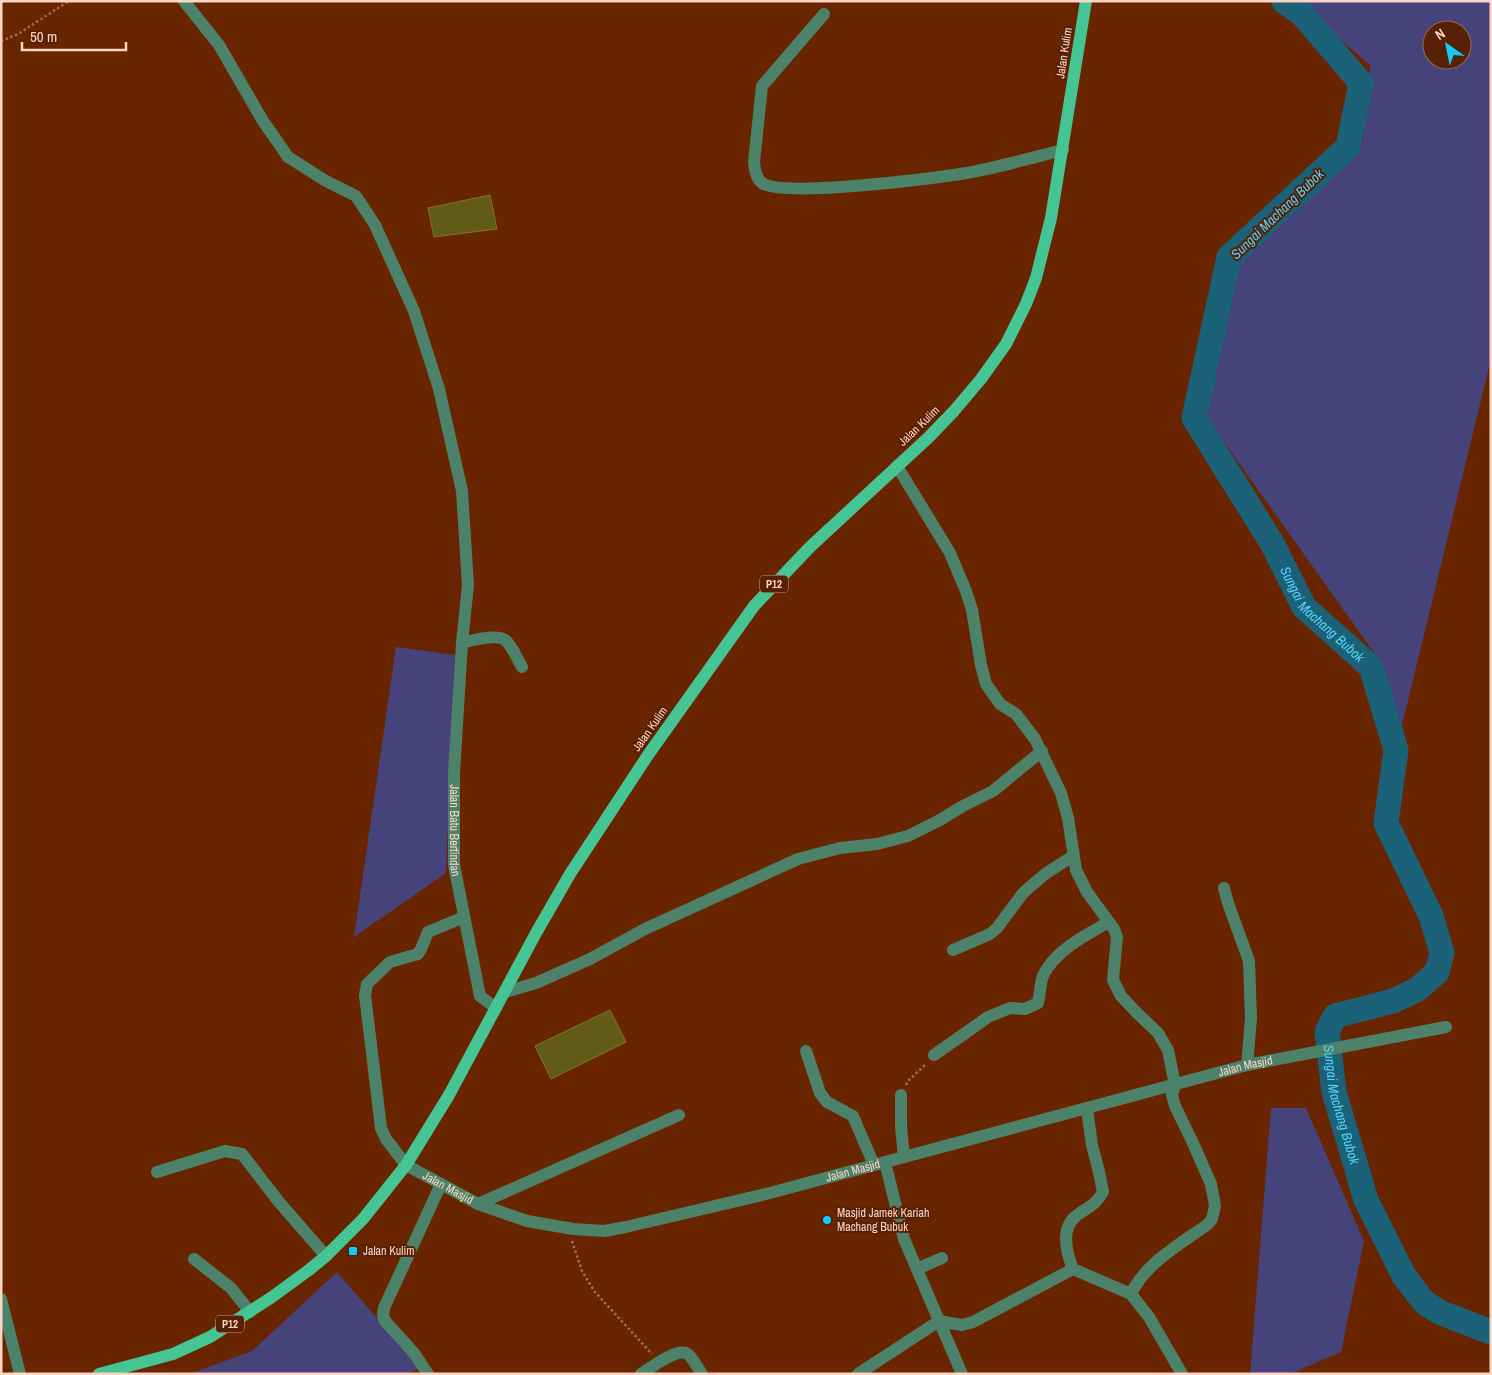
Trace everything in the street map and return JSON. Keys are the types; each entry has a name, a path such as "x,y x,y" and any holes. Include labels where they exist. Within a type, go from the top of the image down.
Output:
{"main road":[{"name":"Jalan Kulim","path":"99,1374 174,1354 210,1338 272,1297 326,1256 363,1219 406,1165 449,1095 570,874 614,806 754,606 810,547 954,411 981,379 1006,344 1026,304 1036,278 1051,218 1086,1"}],"street":[{"name":"Jalan Batu Bertindan","path":"184,1 218,45 263,121 288,157 326,181 356,196 375,225 414,311 439,390 462,491 468,585 462,643 454,774 454,865 480,996 496,1008"},
{"path":"824,14 762,86 754,162 755,174 763,183 774,187 819,189 852,186 967,172 1063,150"},
{"path":"897,466 950,553 966,591 972,610 986,684 1000,704 1016,714 1035,739 1061,793 1068,818 1076,870 1087,892 1114,929 1117,937 1113,980 1122,996 1158,1033 1168,1050 1174,1085 1172,1095 1175,1106 1194,1143 1211,1184 1215,1206 1212,1219 1142,1276 1131,1294"},
{"path":"462,643 500,638 506,641 522,667"},
{"path":"505,992 536,983 590,959 645,929 798,859 840,848 877,844 908,836 962,806 993,792 1042,752"},
{"path":"953,950 990,934 998,928 1023,893 1046,874 1073,856"},
{"path":"1224,888 1249,961 1251,1018 1247,1065"},
{"path":"406,1165 380,1128 365,995 368,984 390,962 418,954 428,932 464,917"},
{"path":"934,1055 988,1017 1010,1008 1024,1010 1038,1003 1043,977 1052,960 1086,935 1109,922"},
{"name":"Jalan Masjid","path":"406,1165 478,1204 527,1221 569,1228 604,1231 766,1194 1247,1065 1446,1027"},
{"path":"806,1051 820,1093 827,1102 853,1116 880,1163 904,1239 962,1374"},
{"path":"901,1095 901,1127 904,1157"},
{"path":"1087,1109 1102,1192 1091,1208 1075,1217 1068,1231 1066,1252 1073,1269 1131,1294 1149,1317 1182,1374"},
{"path":"478,1204 679,1115"},
{"path":"157,1172 225,1151 242,1154 279,1202 326,1256"},
{"path":"428,1374 414,1353 385,1321 383,1316 384,1308 442,1184"},
{"path":"917,1269 942,1258"},
{"path":"194,1259 230,1288 250,1312"},
{"path":"858,1374 939,1321 962,1325 973,1322 1073,1269"},
{"path":"1,1299 20,1374"},
{"path":"641,1374 671,1355 683,1352 688,1355 702,1374"}],"path":[{"path":"1,41 18,34 69,1"},
{"path":"901,1095 909,1080 934,1055"},
{"path":"569,1228 582,1271 594,1292 660,1362"}],"shaded area":[{"path":"1294,1 1491,1 1491,359 1396,750 1380,661 1206,417 1238,263 1363,140 1370,65"},
{"path":"396,647 455,655 446,873 354,937"},
{"path":"1271,1108 1306,1108 1364,1241 1341,1352 1290,1374 1250,1374"},
{"path":"337,1272 420,1368 407,1374 190,1374 252,1351"}],"building":[{"path":"490,195 497,229 434,237 428,208"},
{"path":"610,1010 626,1042 551,1079 535,1046"}],"waterway":[{"name":"Sungai Machang Bubok","path":"1284,1 1302,14 1361,83 1348,147 1229,257 1194,418 1272,543 1304,607 1371,667 1396,750 1386,823 1431,916 1442,953 1437,972 1418,989 1393,1001 1335,1016 1327,1032 1334,1092 1366,1200 1404,1276 1424,1302 1439,1312 1491,1332"}],"place":[{"name":"Masjid Jamek Kariah Machang Bubuk","path":"827,1220"},
{"name":"Jalan Kulim","path":"353,1251"}]}
